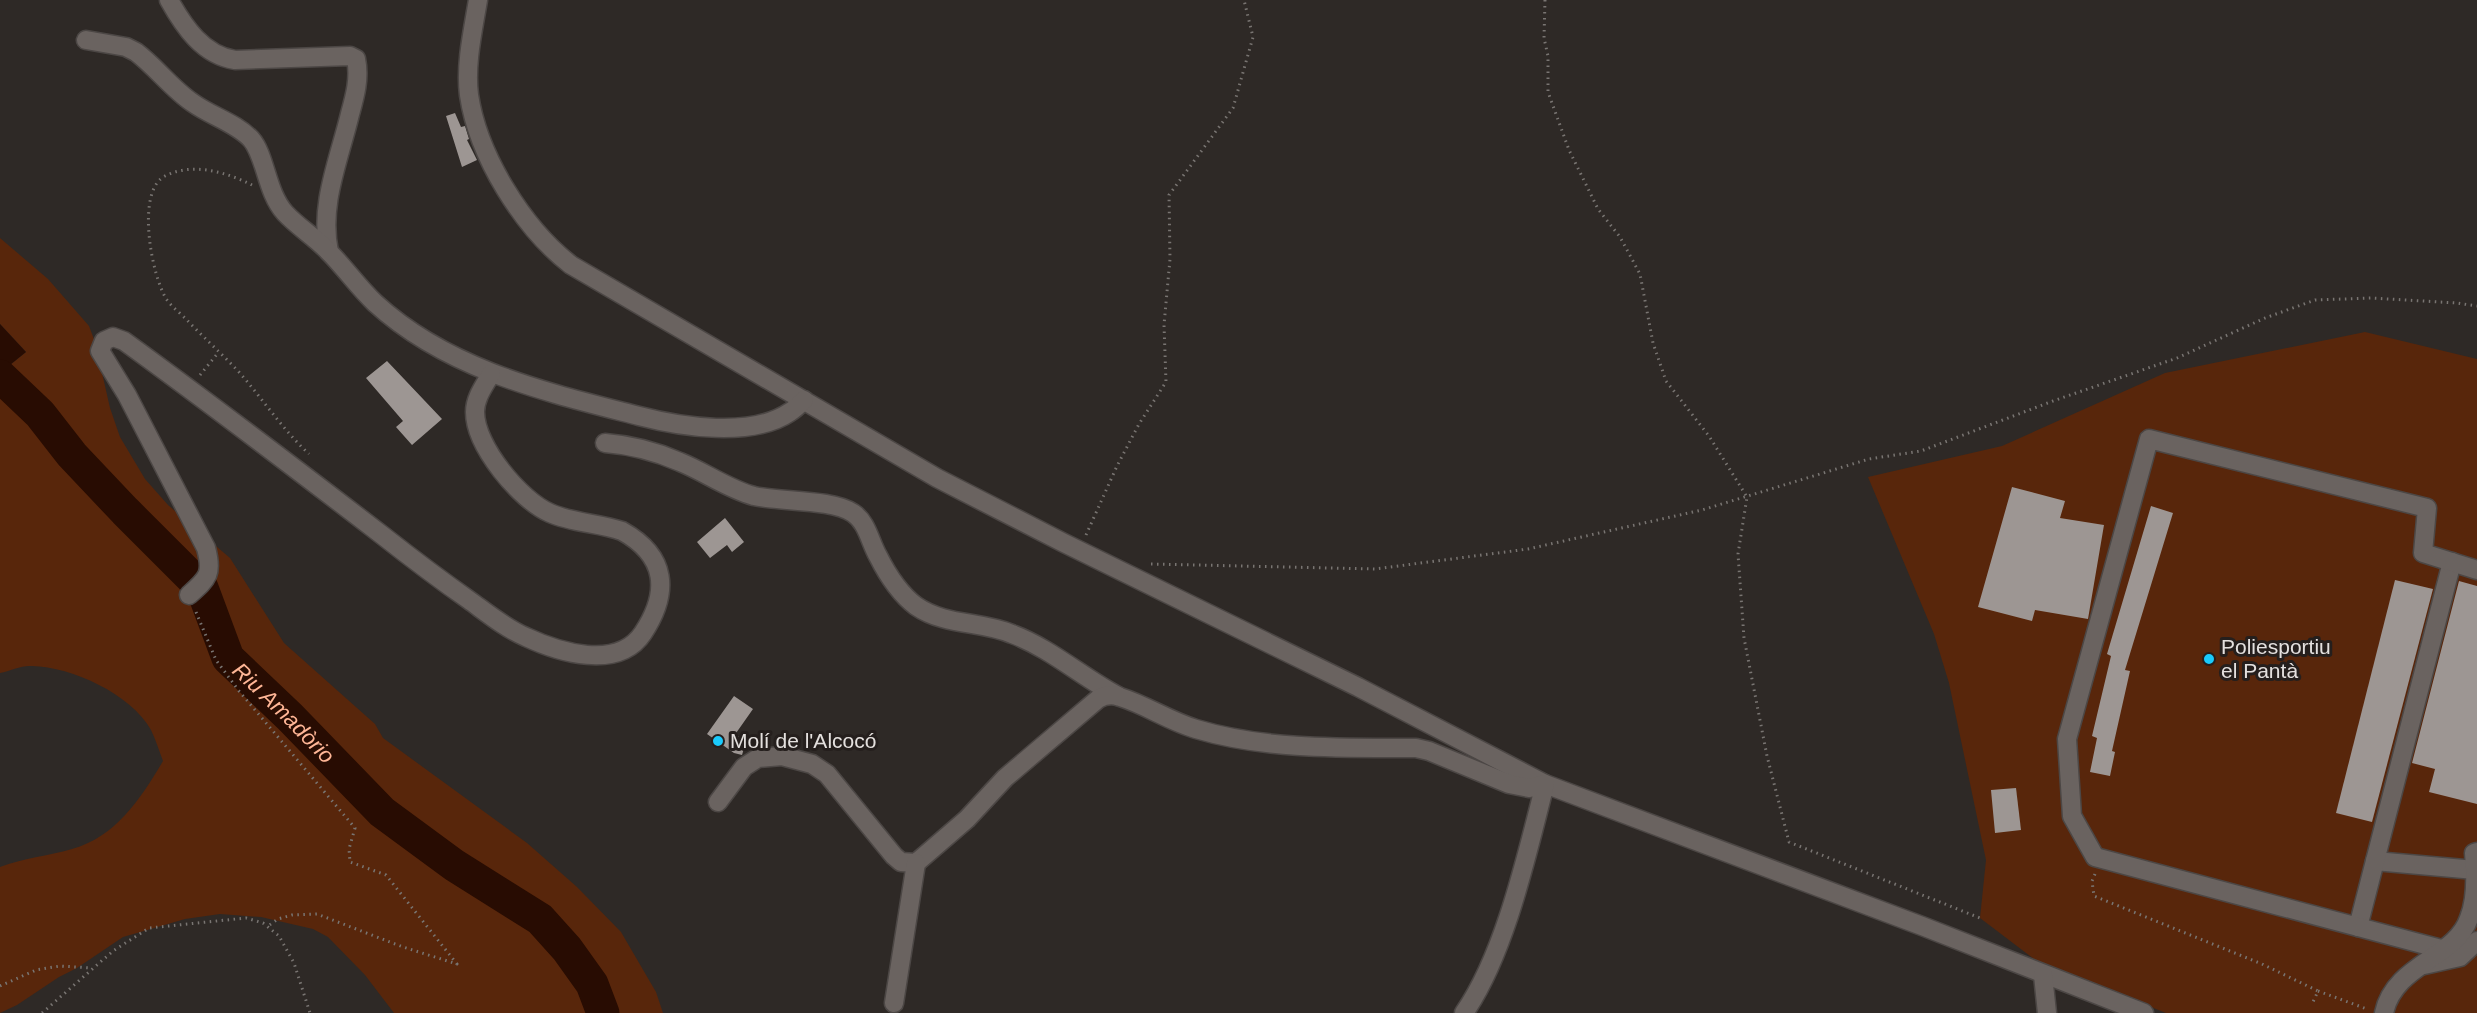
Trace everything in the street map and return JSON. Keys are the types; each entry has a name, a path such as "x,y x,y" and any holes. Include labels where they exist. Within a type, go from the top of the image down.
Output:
{"street":[{"path":"169,0 184,24 203,46 219,58 235,60 350,56 356,59 358,69 356,91 332,178 326,213 329,252"},
{"path":"478,0 469,70 469,93 483,146 495,169 537,233 571,265 937,478 1358,687 1545,784 1922,926 2144,1013"},
{"path":"86,40 126,47 136,52 192,103 245,134 253,141 273,196 285,213 329,252 376,304 405,327 443,352 491,374 557,395 655,420 701,428 750,426 790,413 804,400"},
{"path":"189,595 206,580 210,569 206,548 127,395 100,351 104,341 113,337 124,340 439,579 510,630 567,652 599,655 622,650 641,636 654,613 661,586 660,572 655,559 633,537 622,531 548,513 525,495 501,470 488,450 476,421 477,403 491,374"},
{"path":"2442,949 2095,857 2072,816 2067,739 2149,439 2427,508 2423,553 2477,570"},
{"path":"605,443 627,445 658,454 752,495 831,506 853,513 860,520 898,588 917,606 939,617 1012,634 1040,647 1094,683 1120,697 1176,722 1219,735 1261,742 1416,748 1441,755 1509,784 1530,788 1545,784"},
{"path":"2358,927 2452,562"},
{"path":"894,1003 916,863 967,819 1005,778 1098,699 1105,695 1120,697"},
{"path":"718,802 744,767 758,758 782,756 812,764 827,774 894,856 901,862 916,863"},
{"path":"1464,1013 1487,971 1506,921 1545,784"},
{"path":"2375,861 2476,861 2469,919 2456,940 2397,985 2376,1011"},
{"path":"2415,970 2425,965 2460,957 2477,941"},
{"path":"2043,975 2047,1013"}],"path":[{"path":"1078,550 1117,466 1139,424 1166,382 1164,325 1170,259 1169,195 1233,108 1253,37 1244,0"},
{"path":"1545,0 1544,38 1548,56 1548,92 1569,150 1598,209 1620,237 1640,274 1653,343 1666,381 1709,436 1747,497 1738,554 1744,638 1767,756 1789,842 1980,918"},
{"path":"273,196 246,182 217,172 195,169 177,170 161,177 152,191 147,214 155,271 167,299 238,372 289,436 313,458"},
{"path":"1140,564 1375,569 1528,549 1747,497 1869,459 1921,451 2053,401 2177,358 2265,318 2315,300 2371,298 2477,306"},
{"path":"189,388 219,352"},
{"path":"189,595 216,660 239,691 356,828 349,849 350,862 386,875 457,964 403,947 317,914 278,918 268,926"},
{"path":"2101,859 2092,881 2094,896 2262,964 2318,991 2376,1011"},
{"path":"42,1013 92,968 133,937 149,928 246,918 268,926 279,936 294,963 310,1013"},
{"path":"0,987 36,970 60,966 92,968"},
{"path":"2313,1002 2318,991"}],"shaded area":[{"path":"0,238 48,279 89,326 95,342 110,408 120,437 145,479 168,505 230,558 284,643 375,724 383,738 527,843 577,887 621,932 656,992 663,1013 394,1013 365,975 328,937 313,929 261,917 220,914 185,919 123,937 77,968 0,1013 0,867 72,849 102,835 114,826 136,802 163,761 151,730 142,717 130,705 99,685 65,671 48,668 28,666 0,673 0,373 26,352 0,324"},
{"path":"0,324 26,352 0,373"},
{"name":"Poliesportiu el Pantà","path":"2365,332 2477,359 2477,1013 2166,1013 2038,962 1980,918 1986,860 1949,683 1934,634 1868,477 2002,446 2165,373"}],"building":[{"path":"455,113 461,127 465,126 469,139 467,140 477,160 462,167 446,116"},
{"path":"387,361 442,419 412,445 396,427 403,421 366,378"},
{"path":"2012,487 2065,501 2060,518 2104,525 2088,619 2035,610 2032,621 1978,607"},
{"path":"2151,506 2173,513 2125,670 2130,671 2112,751 2115,752 2110,776 2090,772 2097,738 2092,736 2111,656 2107,654"},
{"path":"725,518 744,542 732,552 727,545 710,558 697,542"},
{"path":"2395,580 2433,589 2372,822 2336,813"},
{"path":"2459,581 2477,586 2477,804 2429,792 2435,769 2412,763"},
{"name":"Molí de l'Alcocó","path":"734,696 753,709 734,736 747,738 742,755 734,753 707,734"},
{"path":"2016,788 2021,830 1995,833 1991,790"}],"waterway":[{"name":"Riu Amadòrio","path":"0,376 40,414 72,455 202,588 228,658 290,717 382,812 454,865 540,919 567,949 592,984 603,1013"}],"place":[{"name":"Poliesportiu el Pantà","path":"2209,659"},
{"name":"Molí de l'Alcocó","path":"718,741"}]}
